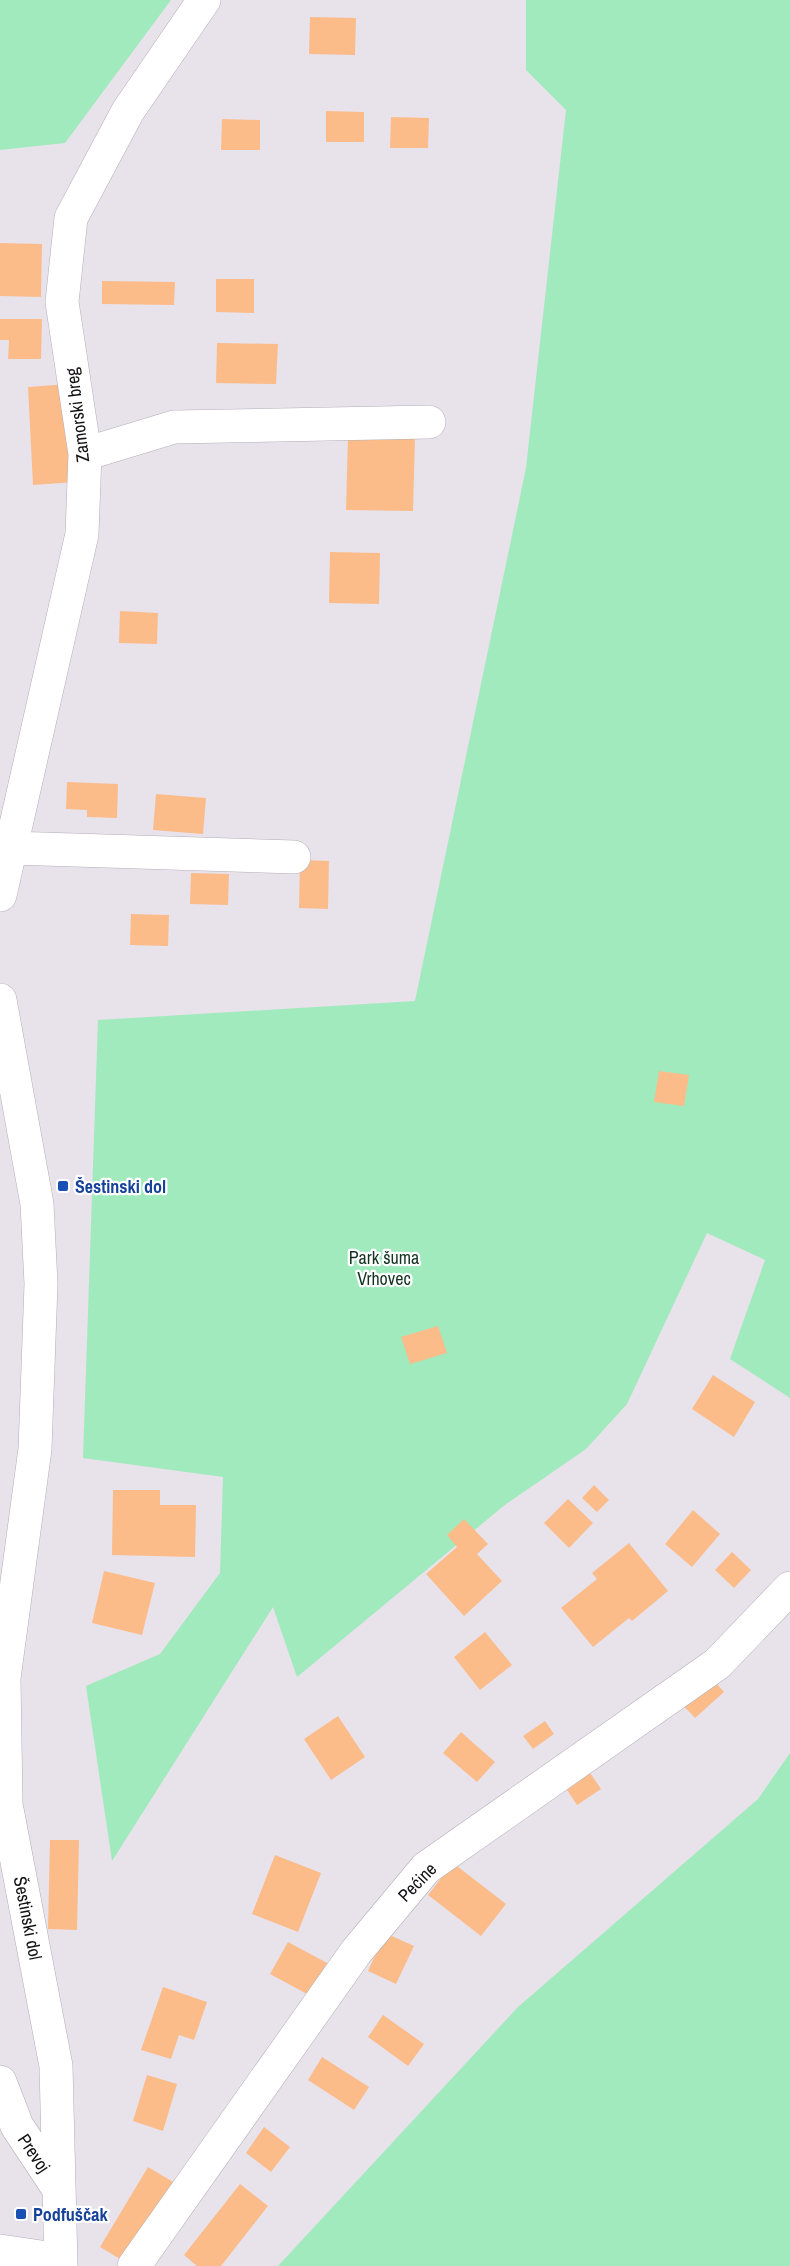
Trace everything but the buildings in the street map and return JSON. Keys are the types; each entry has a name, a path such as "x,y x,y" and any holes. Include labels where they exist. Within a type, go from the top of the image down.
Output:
{"street":[{"name":"Zamorski breg","path":"0,895 82,534 85,454 62,302 71,218 128,111 204,0"},
{"path":"85,454 174,428 429,422"},
{"path":"11,848 294,857"},
{"name":"Šestinski dol","path":"0,1000 37,1204 41,1284 35,1449 4,1678 6,1804 56,2066 61,2263"},
{"name":"Pećine","path":"134,2266 356,1952 426,1868 717,1664 790,1588"},
{"name":"Prevoj","path":"0,2082 16,2126 58,2188"},
{"path":"0,2251 61,2263"}],"green space":[{"path":"0,0 171,0 65,143 0,150"},
{"name":"Park šuma Vrhovec","path":"526,0 790,0 790,1398 730,1359 765,1260 707,1233 627,1404 586,1449 506,1504 297,1677 273,1607 112,1861 86,1686 160,1654 220,1573 223,1477 83,1458 98,1020 415,1001 526,468 566,110 526,70"},
{"path":"790,1753 790,2266 278,2266 518,2007 758,1799"}],"place":[{"name":"Šestinski dol","path":"63,1186"},
{"name":"Podfuščak","path":"21,2214"}]}
